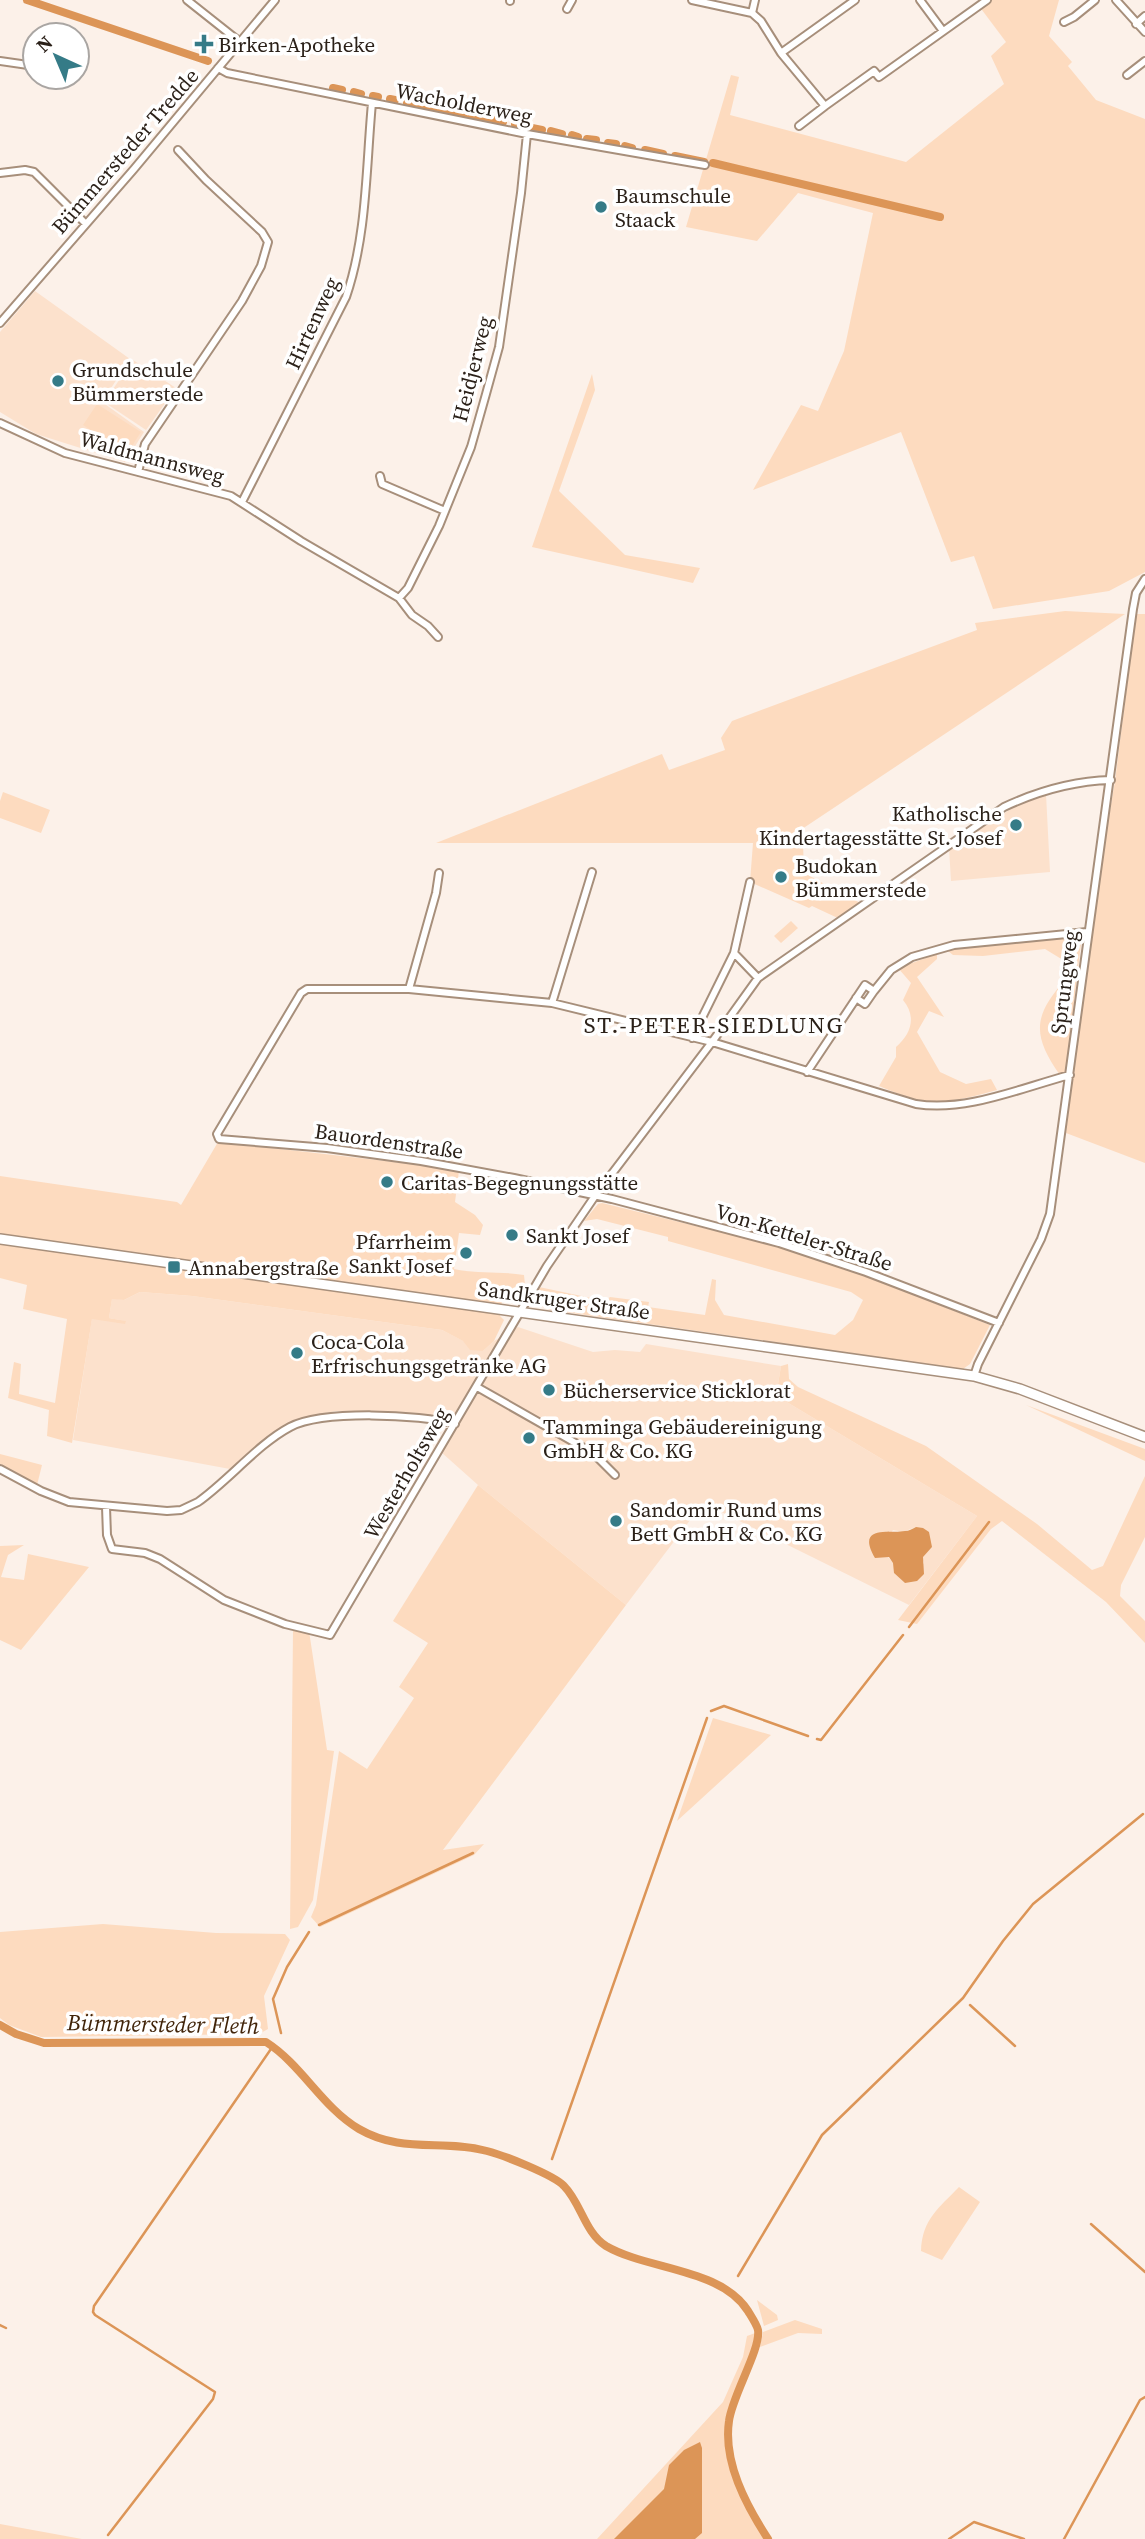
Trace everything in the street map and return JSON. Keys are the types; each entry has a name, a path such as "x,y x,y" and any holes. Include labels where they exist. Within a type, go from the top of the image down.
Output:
{"street":[{"path":"187,0 240,42"},
{"name":"Bümmersteder Tredde","path":"0,323 275,0"},
{"path":"567,9 572,0"},
{"path":"692,0 752,13 761,21 781,53 825,106"},
{"path":"752,13 755,0"},
{"path":"781,53 855,0"},
{"path":"920,0 943,31"},
{"path":"799,126 874,71 878,77 987,0"},
{"path":"1063,22 1074,17 1095,0"},
{"path":"1116,0 1145,32"},
{"path":"1136,24 1145,16"},
{"path":"0,61 21,64"},
{"path":"1127,75 1145,61"},
{"name":"Wacholderweg","path":"218,68 227,73 527,134 705,165"},
{"name":"Hirtenweg","path":"242,502 346,297 353,277 359,249 372,103"},
{"name":"Heidjerweg","path":"399,597 408,588 445,511 471,447 499,347 527,134"},
{"path":"138,472 145,444 242,301 261,266 268,242 262,232 178,150"},
{"path":"0,173 25,170 34,172 86,224"},
{"name":"Waldmannsweg","path":"0,423 65,453 218,491 242,502 301,541 399,597 412,615 438,636"},
{"path":"380,476 382,484 445,511"},
{"name":"Sprungweg","path":"974,1376 1051,1214 1087,932 1111,780 1133,609 1136,593 1145,579"},
{"name":"Westerholtsweg","path":"106,1507 107,1535 112,1549 145,1553 160,1559 224,1600 285,1624 330,1635 542,1273 595,1196 758,978 1004,807 1029,795 1065,785 1111,780"},
{"path":"552,1003 592,872"},
{"path":"439,873 436,893 409,989 552,1003 712,1042 916,1104 937,1107 957,1105 1070,1075"},
{"path":"692,1038 734,953 750,882"},
{"path":"807,1072 865,985 874,991 891,970 912,957 954,945 1087,932"},
{"path":"734,953 758,978"},
{"name":"Bauordenstraße","path":"409,989 307,989 301,993 217,1138 421,1161 595,1196"},
{"name":"Von-Ketteler-Straße","path":"595,1196 779,1243 866,1272 999,1323"},
{"name":"Sandkruger Straße","path":"0,1239 974,1376 1145,1437"},
{"path":"477,1387 593,1453 614,1475"},
{"path":"0,1469 45,1493 69,1502 167,1511 191,1506 288,1428 306,1420 323,1416 386,1417 455,1424"}],"shaded area":[{"path":"987,0 1059,0 1049,36 1072,62 1068,66 1096,100 1145,119 1145,572 1109,591 993,609 974,556 951,562 901,432 753,490 801,405 818,411 844,351 873,213 798,193 757,241 686,227 731,75 739,77 730,115 906,162 1004,84 991,56 1006,42 979,6"},
{"name":"Grundschule Bümmerstede","path":"35,291 130,359 102,402 144,432 125,462 36,434 0,412 0,332"},
{"path":"133,360 176,388 146,430 104,402"},
{"path":"592,374 595,390 559,491 625,555 700,568 693,583 532,547"},
{"path":"97,404 141,432 127,454 83,425"},
{"path":"1065,611 1125,614 784,841 803,842 804,873 864,905 842,920 750,882 753,843 436,843 662,754 669,770 725,750 721,738 732,721 977,630 975,623"},
{"path":"1136,614 1145,614 1145,1163 1066,1133 1090,928 1115,781"},
{"path":"3,792 50,810 41,833 0,818"},
{"name":"Katholische Kindertagesstätte St. Josef","path":"1046,794 1050,872 951,881 949,848 1022,802"},
{"path":"791,921 798,928 781,943 774,936"},
{"path":"1082,935 1066,1073 1060,1075 1044,1048 1040,1026 1047,1004 1065,980 1063,960 1045,949 983,956 953,955 948,951 962,947"},
{"path":"937,954 937,959 917,977 944,1017 929,1011 917,1032 940,1072 966,1084 991,1079 997,1090 936,1102 911,1098 879,1086 896,1057 896,1047 905,1037 911,1019 903,1000 911,983 898,968"},
{"path":"218,1142 459,1171 455,1202 475,1215 483,1225 480,1235 459,1233 454,1269 524,1275 525,1285 516,1296 502,1301 500,1316 504,1320 494,1341 483,1351 470,1350 463,1341 442,1330 192,1296 140,1292 124,1300 112,1299 109,1318 126,1321 125,1324 92,1319 72,1443 47,1436 49,1410 8,1398 14,1362 21,1364 19,1394 55,1403 67,1319 23,1309 27,1285 0,1278 0,1176 177,1202 181,1205"},
{"path":"598,1204 781,1247 874,1279 990,1325 970,1364 963,1369 551,1310 534,1304 532,1299 539,1287 605,1301 610,1297 649,1302 648,1307 705,1315 712,1279 716,1280 715,1300 724,1315 835,1335 853,1320 863,1300 851,1292 668,1241 668,1237 597,1219 584,1221"},
{"path":"140,1292 192,1296 442,1330 483,1351 518,1327 593,1352 640,1352 646,1344 781,1366 778,1384 784,1390 785,1401 977,1516 909,1605 703,1503 626,1605 441,1452 458,1420 449,1417 336,1411 310,1416 287,1425 230,1469 73,1440 92,1318 125,1321 109,1318 112,1298 124,1300","holes":["916,1527 932,1547 922,1557 924,1563 905,1583 894,1573 894,1563 888,1557 875,1557 893,1530 903,1532"]},
{"path":"788,1364 789,1379 798,1387 926,1446 1037,1524 1092,1570 1103,1566 1145,1476 1145,1537 1121,1585 1120,1596 1145,1621 1145,1643 1106,1602 1002,1521 991,1529 917,1624 898,1620 977,1516 785,1401 784,1390 778,1384 781,1366"},
{"path":"1026,1405 1145,1449 1145,1461"},
{"path":"0,1454 42,1465 37,1485 0,1464"},
{"path":"478,1485 626,1605 443,1850 484,1844 474,1855 320,1927 311,1917 316,1905 339,1751 367,1769 414,1698 399,1687 428,1643 393,1621"},
{"path":"916,1527 929,1532 932,1547 923,1557 924,1574 917,1581 905,1583 894,1573 889,1557 875,1558 869,1540 877,1533 906,1531"},
{"path":"24,1545 8,1555 1,1577 24,1580 28,1554 89,1567 21,1650 0,1640 0,1546"},
{"path":"293,1630 309,1631 327,1750 334,1751 313,1900 298,1927 290,1929"},
{"path":"713,1718 771,1735 677,1821"},
{"path":"103,1924 216,1933 285,1934 290,1940 264,1996 268,2029 259,2034 41,2037 9,2025 0,2018 0,1932"},
{"path":"959,2187 980,2202 942,2260 921,2251 922,2240 928,2222"},
{"path":"757,2300 777,2315 778,2320 764,2326"},
{"path":"795,2320 822,2329 822,2334 798,2333 760,2347 763,2332"},
{"path":"758,2332 734,2397 729,2434 741,2489 768,2539 597,2539 723,2402 743,2357 747,2336"},
{"path":"700,2442 702,2533 695,2539 614,2539 664,2489 669,2465 684,2450"},
{"path":"0,2524 82,2539 0,2539"}],"waterway":[{"path":"27,0 208,61"},
{"path":"333,88 342,90"},
{"path":"354,92 361,94"},
{"path":"373,96 378,97"},
{"path":"390,99 395,100"},
{"path":"407,103 503,122"},
{"path":"515,124 520,125"},
{"path":"532,128 542,130"},
{"path":"551,131 562,134"},
{"path":"572,135 578,137"},
{"path":"587,139 596,140"},
{"path":"608,143 616,144"},
{"path":"625,146 632,148"},
{"path":"645,150 663,154"},
{"path":"675,156 704,162"},
{"path":"713,163 940,217"},
{"path":"909,1627 989,1522"},
{"path":"817,1739 821,1740 903,1635"},
{"path":"711,1711 724,1706 808,1736"},
{"path":"552,2159 707,1718"},
{"path":"738,2276 822,2135 963,1998 1033,1904 1143,1814"},
{"path":"319,1925 473,1853"},
{"path":"281,2033 273,1999 287,1967 309,1932"},
{"path":"970,2005 1015,2046"},
{"name":"Bümmersteder Fleth","path":"0,2025 16,2034 44,2043 266,2042 291,2062 334,2109 359,2129 375,2137 407,2144 454,2146 487,2151 528,2166 564,2186 593,2234 606,2246 720,2286 736,2297 748,2311 758,2330 755,2349 731,2411 728,2436 729,2452 738,2483 768,2539"},
{"path":"108,2535 213,2399 215,2392 95,2315 94,2306 273,2046"},
{"path":"1091,2224 1145,2272"},
{"path":"0,2325 6,2328"},
{"path":"1064,2539 1140,2400 1145,2397"},
{"path":"949,2539 974,2522 1024,2539"}],"place":[{"name":"Birken-Apotheke","path":"204,44"},
{"name":"Baumschule Staack","path":"601,207"},
{"name":"Grundschule Bümmerstede","path":"58,381"},
{"name":"Katholische Kindertagesstätte St. Josef","path":"1016,825"},
{"name":"Budokan Bümmerstede","path":"781,877"},
{"name":"Caritas-Begegnungsstätte","path":"387,1182"},
{"name":"Sankt Josef","path":"512,1235"},
{"name":"Pfarrheim Sankt Josef","path":"466,1253"},
{"name":"Annabergstraße","path":"174,1267"},
{"name":"Coca-Cola Erfrischungsgetränke AG","path":"297,1353"},
{"name":"Bücherservice Sticklorat","path":"549,1390"},
{"name":"Tamminga Gebäudereinigung GmbH & Co. KG","path":"529,1438"},
{"name":"Sandomir Rund ums Bett GmbH & Co. KG","path":"616,1521"}],"district":[{"name":"ST.-PETER-SIEDLUNG","path":"714,1025"}]}
